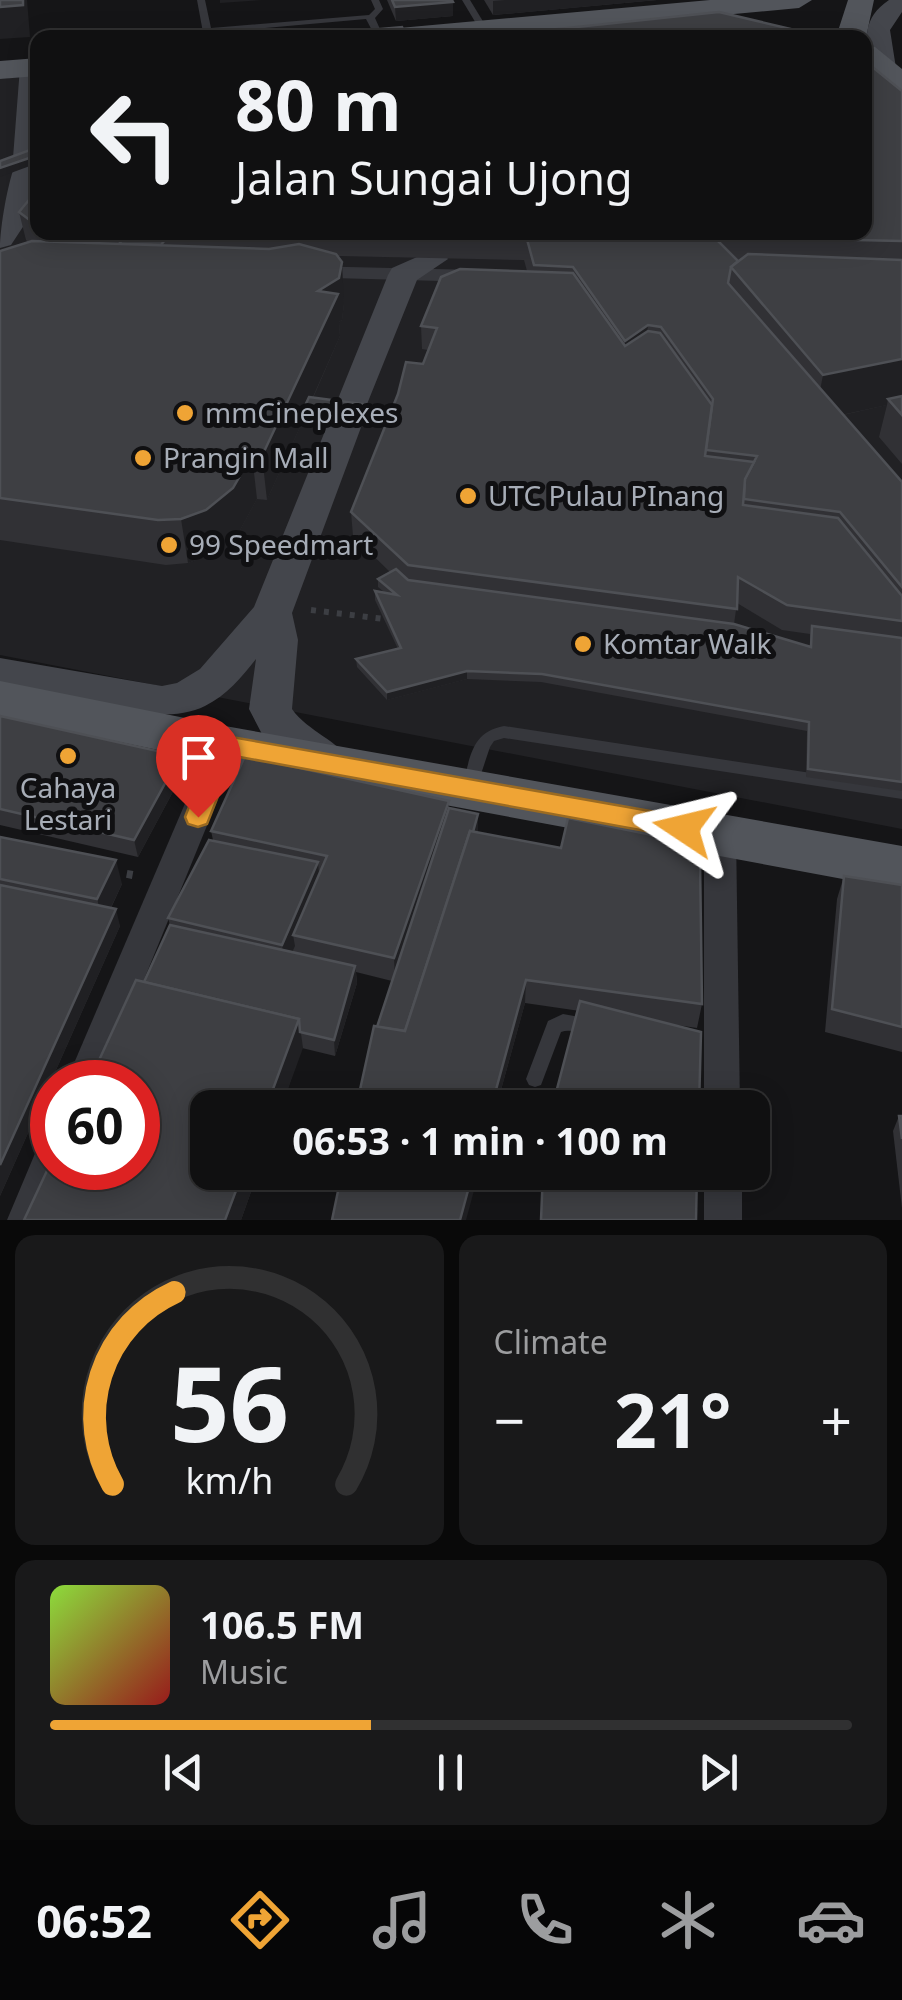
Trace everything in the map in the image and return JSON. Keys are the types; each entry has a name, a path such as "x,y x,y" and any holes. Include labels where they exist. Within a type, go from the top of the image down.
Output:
{"main road":[{"path":"853,30 861,0"},
{"path":"538,30 752,2 798,13"},
{"path":"698,8 798,13"},
{"path":"0,70 30,67"},
{"path":"0,698 470,791 902,868"}],"street":[{"path":"879,67 876,25 902,2"},
{"path":"0,240 23,204 30,127"},
{"path":"398,266 433,258"},
{"path":"0,672 150,701 178,700 204,688 273,609 348,417 398,266"},
{"path":"276,271 398,266 491,277"},
{"path":"273,609 280,640 267,701 271,717 299,745 330,764"},
{"path":"93,1060 226,745"},
{"path":"718,1090 712,1057 720,834"},
{"path":"26,1220 38,1190"},
{"path":"723,1190 724,1220"}],"lane":[{"path":"201,0 207,30"},
{"path":"374,30 379,9 375,0"},
{"path":"466,0 494,30"},
{"path":"470,791 484,742 488,736 504,732 902,793"},
{"path":"535,1079 554,1027 572,1022 610,1031"}],"path":[{"path":"273,609 384,619"},
{"path":"94,867 169,882"}],"shaded area":[{"path":"30,76 30,240 872,240 872,208 902,107 902,829 0,655 0,79"}],"building":[{"path":"0,0 23,0 23,5 0,7"},
{"path":"392,0 452,0 453,2 395,7"},
{"path":"719,12 795,30 548,30"},
{"path":"872,67 902,91 902,241 855,240 872,240"},
{"path":"30,150 30,158 0,168 0,161"},
{"path":"30,199 30,220 19,212"},
{"path":"122,240 165,240 161,245 119,244"},
{"path":"527,240 717,240 738,261 731,267 728,283 902,482 902,587 840,512 744,499 745,479 757,456 706,450 713,399 661,327 648,325 625,341 573,267 534,265"},
{"name":"Prangin Mall","path":"32,241 269,249 299,244 336,254 342,262 339,278 318,291 338,294 262,456 252,455 233,488 206,510 181,519 158,520 0,498 0,251"},
{"path":"748,254 902,260 902,359 823,375 731,267"},
{"path":"460,269 573,273 625,346 648,331 660,333 712,405 705,456 754,462 745,479 743,505 838,518 902,596 902,621 787,605 738,577 737,609 408,565 351,512 398,394 406,362 423,364 437,328 421,326 441,277"},
{"path":"902,396 902,415 888,399"},
{"path":"309,397 393,408 388,419 304,408"},
{"name":"Komtar Walk","path":"396,569 408,580 734,624 811,647 812,626 902,638 902,782 808,769 809,722 542,674 467,671 387,692 356,659 401,648 375,591 397,595 378,579"},
{"path":"0,716 180,756 134,840 0,809"},
{"path":"245,756 449,801 394,958 293,935 327,856 211,831"},
{"path":"449,808 478,814 473,832 470,831 405,1031 377,1027"},
{"path":"568,818 682,841 700,859 702,1004 526,980 496,1090 360,1090 374,1026 405,1031 470,831 561,848"},
{"path":"0,837 116,860 97,899 0,879"},
{"path":"209,840 318,862 282,945 168,918"},
{"path":"844,876 902,885 902,1027 832,1009"},
{"path":"0,885 116,909 48,1060 30,1060 30,1099 0,1165"},
{"path":"170,925 355,966 334,1040 300,1032 299,1019 144,982"},
{"path":"136,980 299,1019 273,1090 190,1090 190,1190 236,1190 225,1220 24,1220 38,1190 160,1190 160,1060 99,1060"},
{"path":"580,1001 701,1032 699,1090 557,1090"},
{"path":"338,1190 468,1190 460,1220 332,1220"},
{"path":"542,1190 697,1190 696,1220 541,1220"}],"place":[{"name":"mmCineplexes","path":"185,413"},
{"name":"Prangin Mall","path":"143,458"},
{"name":"UTC Pulau PInang","path":"468,496"},
{"name":"99 Speedmart","path":"169,545"},
{"name":"Komtar Walk","path":"583,644"},
{"name":"Cahaya Lestari","path":"68,756"}],"route":[{"path":"198,817 226,745 684,828"}]}
